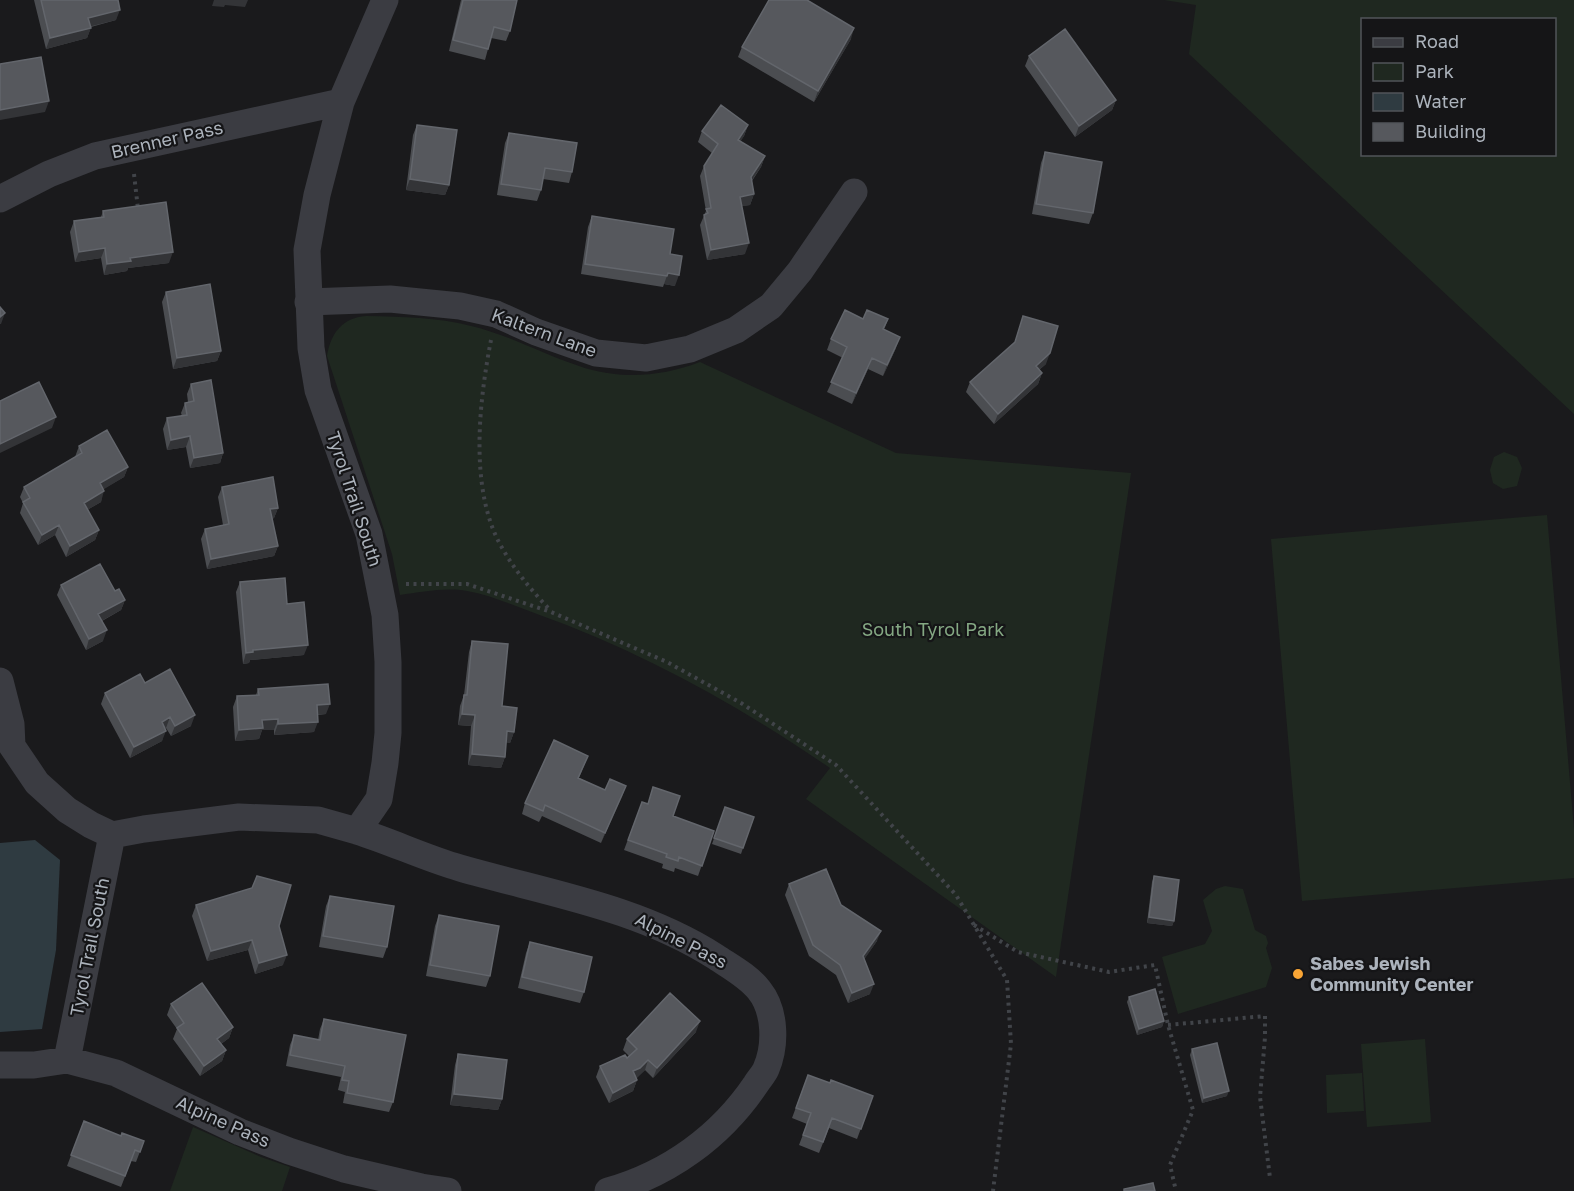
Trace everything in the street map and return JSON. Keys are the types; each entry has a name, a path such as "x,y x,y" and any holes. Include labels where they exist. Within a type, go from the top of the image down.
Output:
{"street":[{"name":"Tyrol Trail South","path":"357,831 379,799 388,733 388,662 385,615 375,560 362,512 318,390 311,348 307,250 317,195 341,102 385,0"},
{"name":"Brenner Pass","path":"0,199 49,174 95,156 341,102"},
{"name":"Kaltern Lane","path":"308,302 390,299 460,306 496,315 596,354 646,358 690,349 736,330 771,306 800,271 854,192"},
{"path":"0,681 11,724 6,749 37,783 67,810 112,835 238,817 318,820 357,831"},
{"name":"Alpine Pass","path":"357,831 457,868 615,909 663,928 705,950 741,973 760,992 769,1012 774,1037 766,1069 746,1099 721,1127 682,1160 634,1184 608,1191"},
{"name":"Tyrol Trail South","path":"67,1060 112,835"},
{"name":"Alpine Pass","path":"0,1065 34,1065 67,1060 116,1072 240,1132 289,1151 344,1169 448,1191"}],"path":[{"path":"131,148 139,215"},
{"path":"496,315 486,366 478,445 485,502 500,544 522,580 551,612"},
{"path":"380,584 467,584 551,612 667,662 741,703 836,765 956,895 1006,980 1011,1044 993,1191"},
{"path":"973,925 1018,952 1109,972 1155,965 1168,1025 1193,1110 1170,1165 1176,1191"},
{"path":"1168,1025 1265,1016 1260,1097 1270,1178"}],"green space":[{"path":"1164,0 1574,0 1574,414 1189,54 1196,5"},
{"name":"South Tyrol Park","path":"366,316 432,319 471,326 499,334 579,366 609,373 655,374 700,362 896,453 1131,473 1056,977 806,799 830,768 724,701 614,645 494,598 467,591 451,590 400,595 392,554 327,356 331,340 339,328 350,320"},
{"path":"1504,452 1517,457 1522,468 1517,486 1503,489 1493,483 1490,470 1494,457"},
{"path":"1547,515 1574,829 1574,878 1302,901 1271,539"},
{"path":"1225,886 1243,889 1255,930 1266,936 1268,943 1266,948 1272,968 1266,987 1178,1014 1162,957 1205,944 1212,931 1203,900 1216,889"},
{"path":"1425,1039 1431,1122 1367,1127 1361,1044"},
{"path":"1362,1073 1364,1111 1327,1113 1326,1075"},
{"path":"193,1127 261,1157 290,1167 282,1191 170,1191"}],"water":[{"path":"35,840 60,860 56,950 42,1029 0,1032 0,843"}],"building":[{"path":"41,0 118,0 120,10 88,18 91,28 50,38"},
{"path":"463,0 517,0 510,31 494,27 488,49 453,40"},
{"path":"769,0 807,0 854,28 818,91 742,47"},
{"path":"1065,29 1116,100 1079,126 1029,56"},
{"path":"41,57 49,101 0,110 0,64"},
{"path":"721,105 748,125 738,140 765,156 751,177 754,194 740,197 749,243 711,250 704,215 708,213 706,209 711,208 704,166 718,144 702,131"},
{"path":"417,125 457,130 449,185 410,179"},
{"path":"509,133 577,143 572,172 545,168 541,190 501,184"},
{"path":"1045,152 1102,162 1093,213 1036,204"},
{"path":"166,202 173,252 107,264 105,248 79,252 74,221 104,217 103,211"},
{"path":"592,216 674,229 670,254 682,256 679,275 668,273 667,276 585,264"},
{"path":"210,284 221,351 177,358 166,292"},
{"path":"0,307 5,313 0,317"},
{"path":"845,310 863,319 867,310 888,319 883,329 900,337 887,365 872,358 856,393 831,382 847,347 831,339"},
{"path":"1023,316 1058,326 1050,353 1036,366 1042,373 998,414 970,382 1015,342"},
{"path":"211,380 223,453 194,458 190,436 171,440 167,418 187,415 185,403 194,401 191,384"},
{"path":"39,382 56,417 0,444 0,401"},
{"path":"107,430 128,467 100,483 104,491 84,503 99,530 70,546 59,525 42,535 23,502 30,498 24,487 82,453 79,446"},
{"path":"273,477 278,508 270,509 278,546 211,559 205,529 229,524 222,487"},
{"path":"100,564 115,591 119,589 125,600 98,614 107,630 89,639 61,585"},
{"path":"285,578 287,604 304,602 308,645 253,650 253,652 246,653 240,582"},
{"path":"472,641 508,644 502,706 517,708 514,732 507,731 505,757 472,754 475,715 462,714 464,695 467,695"},
{"path":"170,669 195,715 175,726 170,717 162,722 166,731 134,747 105,693 140,674 145,683"},
{"path":"328,684 330,704 317,705 318,722 278,724 278,719 262,720 263,728 239,730 237,696 259,695 258,689"},
{"path":"554,740 588,756 578,778 605,790 610,779 626,786 605,833 545,805 543,811 525,803"},
{"path":"653,787 680,796 673,816 714,831 702,866 679,857 678,861 666,857 667,854 628,840 642,802 648,804"},
{"path":"725,807 754,817 743,848 714,838"},
{"path":"826,869 841,905 881,931 863,956 874,984 852,993 840,965 813,945 789,884"},
{"path":"257,876 291,885 279,926 287,955 259,963 252,940 211,951 196,905 252,888"},
{"path":"1154,876 1179,880 1174,921 1149,917"},
{"path":"330,896 394,906 387,947 323,936"},
{"path":"439,915 499,926 490,976 430,965"},
{"path":"530,942 592,957 584,992 522,977"},
{"path":"202,983 233,1027 217,1039 226,1050 204,1066 177,1028 184,1023 171,1004"},
{"path":"1155,989 1164,1021 1139,1029 1129,997"},
{"path":"670,993 700,1021 657,1068 648,1060 633,1071 637,1080 613,1093 600,1066 625,1055 627,1058 637,1049 627,1039"},
{"path":"324,1019 406,1035 393,1102 347,1093 349,1081 342,1080 345,1066 290,1055 294,1035 320,1040"},
{"path":"1217,1043 1229,1091 1204,1098 1192,1049"},
{"path":"458,1054 507,1060 502,1099 454,1094"},
{"path":"808,1075 830,1083 831,1080 873,1096 861,1129 832,1118 823,1142 803,1135 811,1113 796,1108"},
{"path":"84,1121 121,1136 122,1133 144,1141 140,1152 135,1150 125,1176 71,1155"},
{"path":"1153,1183 1155,1191 1124,1191 1124,1189"}],"place":[{"name":"Sabes Jewish Community Center","path":"1298,974"}]}
